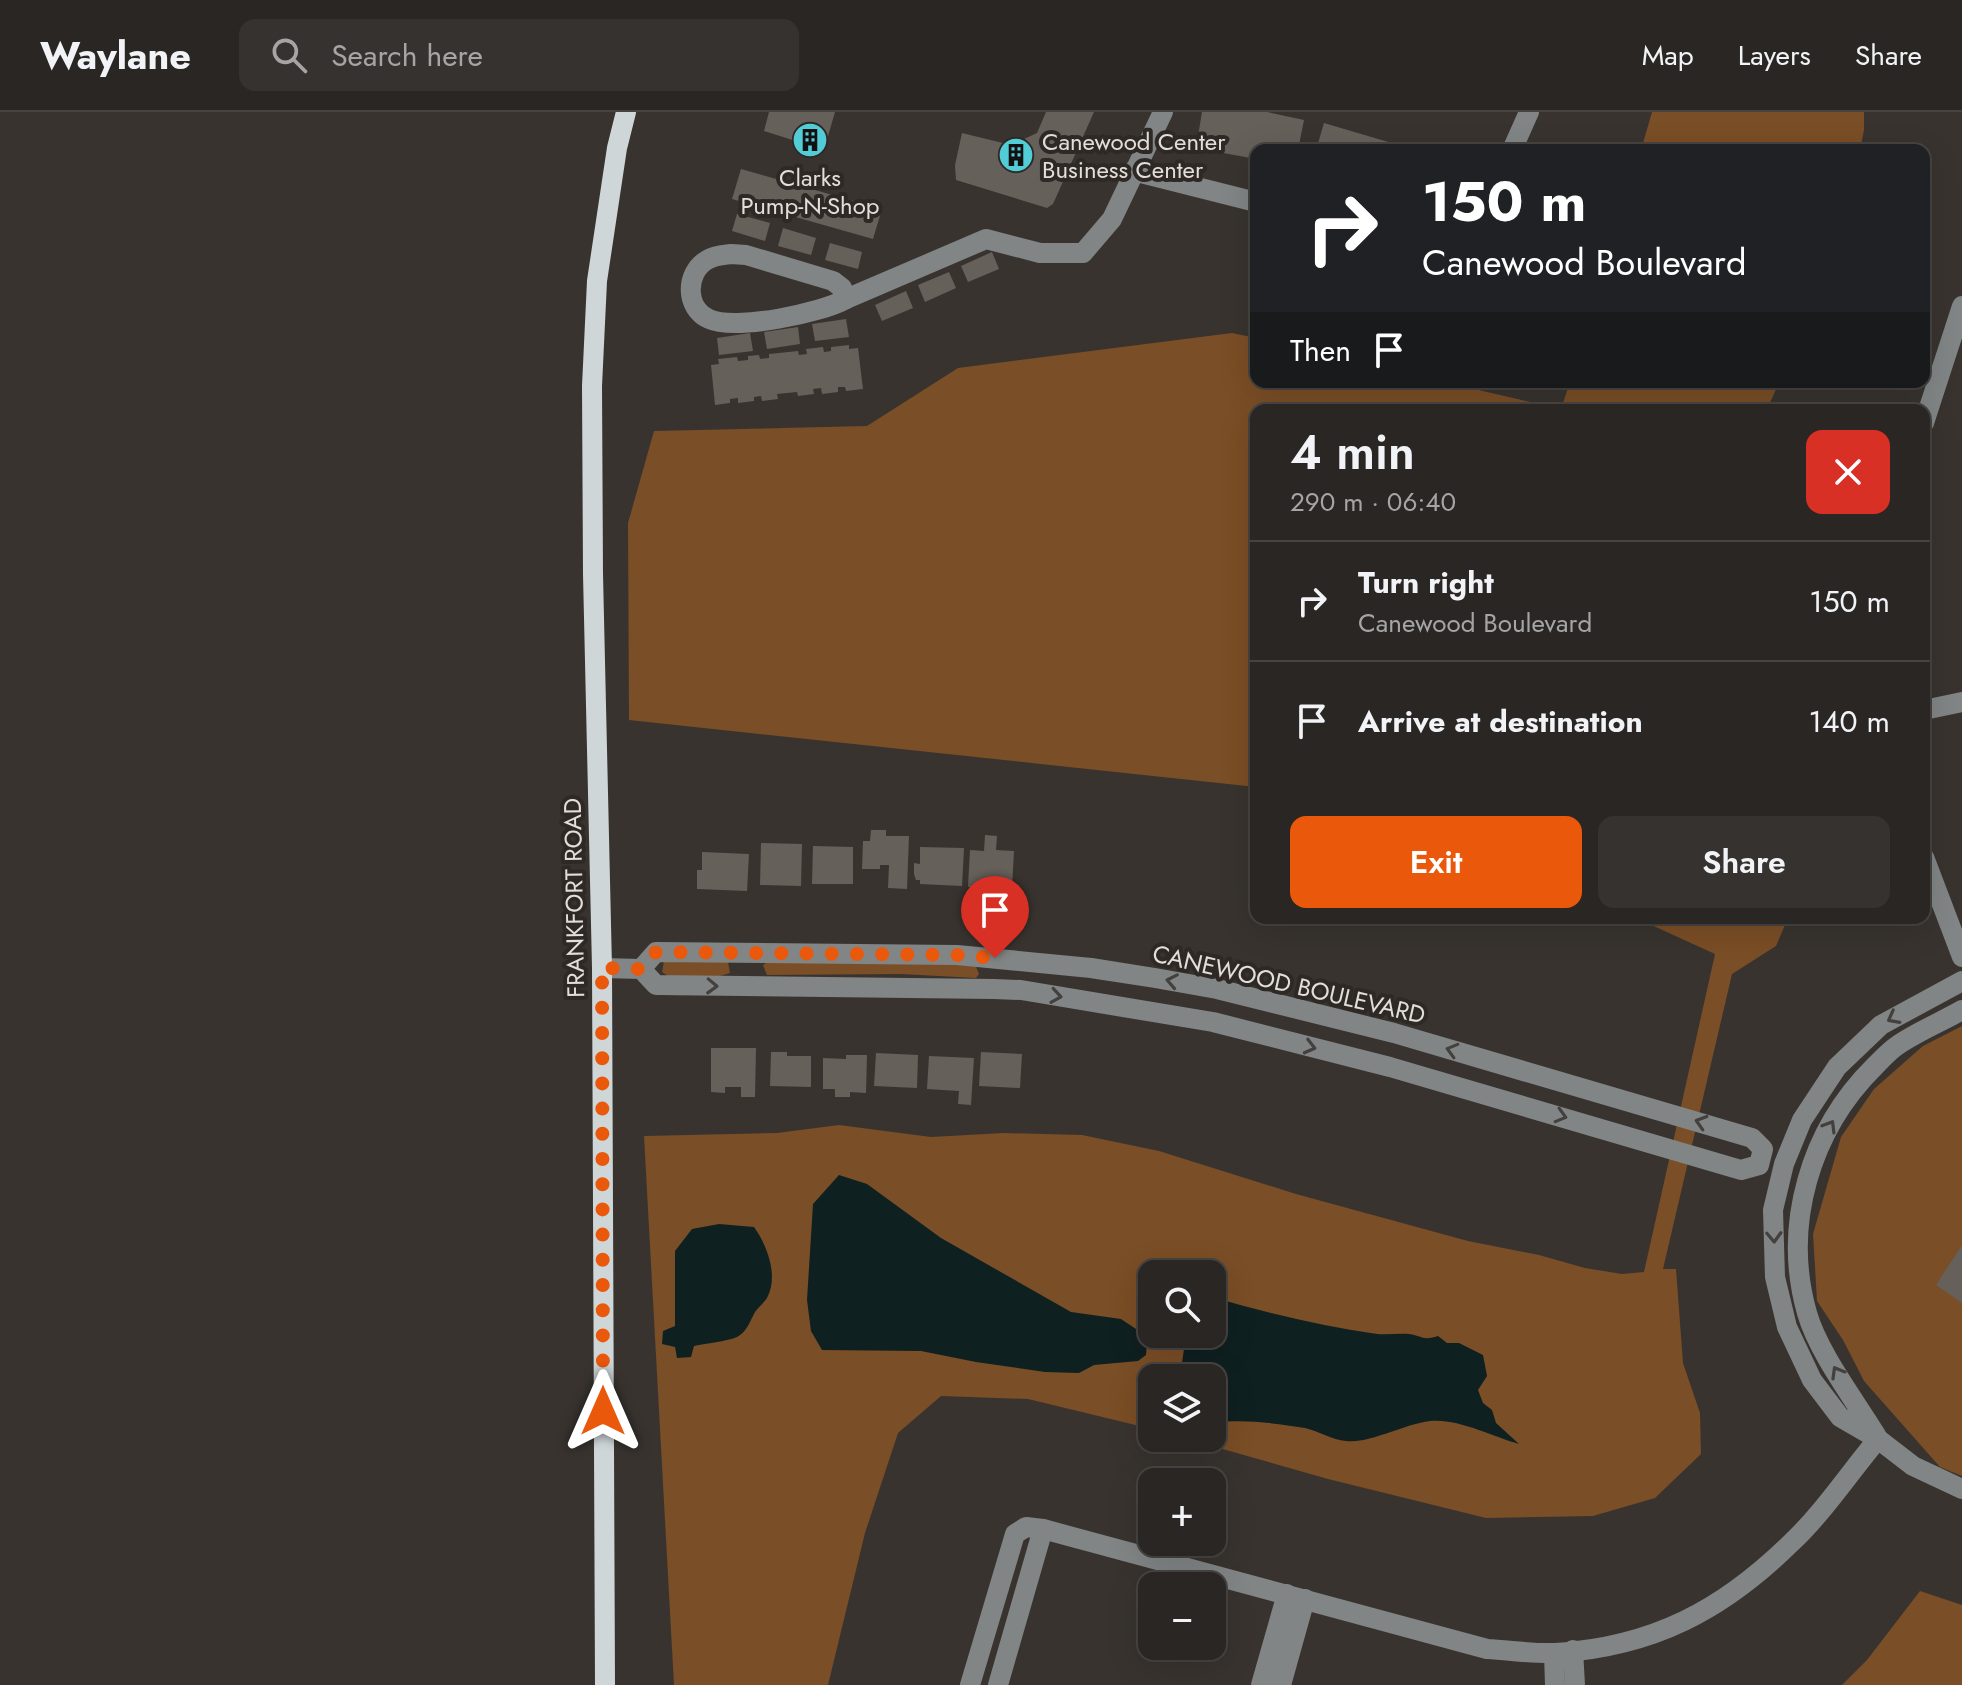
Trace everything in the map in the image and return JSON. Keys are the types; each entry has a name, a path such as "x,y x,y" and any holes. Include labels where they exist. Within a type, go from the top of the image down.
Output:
{"main road":[{"name":"FRANKFORT ROAD","path":"605,1685 602,968 592,386 597,281 617,148 626,112"}],"street":[{"path":"846,299 842,288 833,281 746,255 716,256 705,261 690,282 690,295 697,310 707,319 736,325 821,309 846,299 986,239 1040,253 1083,253 1112,219 1163,112"},
{"path":"1515,144 1529,112"},
{"path":"1133,171 1250,200"},
{"path":"1930,405 1962,306"},
{"path":"1930,709 1962,702"},
{"path":"1930,873 1962,957"},
{"name":"CANEWOOD BOULEVARD","path":"602,968 641,969 656,985 1008,989 1145,1010 1213,1022 1390,1067 1741,1170 1759,1165 1762,1158 1763,1149 1752,1138 1394,1033 1217,989 1091,968 957,955 656,952 641,969"},
{"path":"1962,981 1881,1025 1837,1067 1802,1120 1784,1164 1773,1210 1775,1277 1787,1327 1812,1380 1840,1417 1878,1439 1913,1466 1962,1489"},
{"path":"1878,1439 1836,1373 1807,1315 1798,1265 1799,1213 1809,1170 1826,1132 1857,1084 1897,1046 1962,1010"},
{"path":"1625,1134 1635,1102"},
{"name":"CANEWOOD BOULEVARD","path":"1762,1158 1809,1170"},
{"path":"970,1685 1015,1534 1026,1527 1043,1529 1487,1649 1563,1652 1632,1641 1704,1613 1737,1591 1794,1541 1878,1439"},
{"path":"998,1685 1043,1529"},
{"path":"1261,1685 1296,1597"},
{"path":"1281,1685 1296,1597"},
{"path":"1555,1685 1563,1652"},
{"path":"1563,1652 1575,1685"}],"shaded area":[{"path":"1652,112 1864,112 1861,144 1643,144"},
{"path":"1232,333 1250,337 1250,388 1470,388 1539,404 1250,404 1250,786 629,720 628,523 654,431 867,426 958,368"},
{"path":"1568,388 1776,388 1770,404 1563,404"},
{"path":"1649,924 1785,924 1776,946 1732,974 1663,1269 1676,1269 1683,1363 1700,1413 1701,1454 1655,1498 1593,1516 1486,1518 1226,1450 1226,1364 1138,1364 1138,1426 1028,1399 941,1396 898,1433 865,1533 828,1685 674,1685 644,1136 777,1133 839,1125 931,1137 1003,1133 1082,1135 1159,1151 1296,1194 1468,1241 1622,1274 1644,1272 1715,954"},
{"path":"664,961 728,962 730,973 720,976 668,976 662,972"},
{"path":"768,962 975,964 979,974 976,978 901,974 767,975 763,965"},
{"path":"1962,1026 1962,1476 1940,1467 1864,1381 1843,1340 1817,1301 1813,1234 1841,1137 1874,1089 1923,1046"},
{"path":"839,1175 867,1184 941,1238 1071,1312 1121,1319 1138,1330 1138,1348 1147,1348 1146,1355 1138,1361 1094,1365 1079,1373 1045,1372 921,1351 822,1350 811,1331 807,1300 813,1204"},
{"path":"719,1224 754,1227 770,1261 770,1289 767,1298 740,1335 694,1346 691,1357 677,1358 675,1347 662,1344 663,1331 675,1326 675,1251 692,1229"},
{"path":"1226,1301 1274,1314 1377,1334 1409,1334 1425,1338 1438,1336 1447,1343 1459,1343 1483,1355 1487,1376 1478,1390 1483,1403 1492,1410 1496,1423 1519,1444 1463,1425 1440,1421 1420,1423 1355,1441 1341,1440 1310,1429 1226,1422 1226,1364 1182,1364 1184,1348 1226,1348"},
{"path":"1920,1591 1962,1605 1962,1685 1842,1685 1867,1660"}],"building":[{"name":"Clarks Pump-N-Shop","path":"769,112 835,112 824,150 764,131"},
{"name":"Canewood Center Business Center","path":"1046,112 1094,112 1053,204 1047,208 956,180 955,165 962,133 1011,145 1037,133"},
{"path":"1202,112 1267,112 1304,120 1299,144 1250,144 1250,158 1196,148"},
{"path":"1324,123 1395,144 1318,144"},
{"path":"741,169 882,209 873,239 732,199"},
{"path":"737,214 770,223 765,241 732,231"},
{"path":"783,228 816,238 811,255 778,246"},
{"path":"830,243 862,252 858,269 825,260"},
{"path":"992,252 999,269 968,282 961,266"},
{"path":"949,272 956,288 925,302 918,285"},
{"path":"906,291 913,308 882,321 875,305"},
{"path":"846,319 849,337 815,341 812,324"},
{"path":"798,327 800,344 767,349 764,332"},
{"path":"750,333 753,351 719,355 717,338"},
{"path":"849,345 849,349 858,348 863,389 846,391 845,387 838,387 838,392 822,394 821,388 813,389 814,394 777,394 778,399 762,401 761,396 754,397 754,401 738,403 738,398 730,399 730,403 715,405 711,365 719,364 718,359 737,357 738,361 759,355 760,359 769,358 769,354 798,351 799,355 807,354 806,349 823,347 824,352 831,351 831,347"},
{"path":"871,830 886,830 886,836 909,836 907,889 888,888 889,865 880,865 880,869 862,869 863,841 870,841"},
{"path":"985,835 997,836 996,850 1014,851 1012,888 968,887 970,850 984,851"},
{"path":"761,843 802,844 801,886 760,885"},
{"path":"813,846 853,847 853,884 812,884"},
{"path":"920,847 964,848 962,886 920,884 914,874 914,863 920,864"},
{"path":"702,852 749,854 747,891 697,889 697,870 702,870"},
{"path":"711,1048 756,1048 755,1097 741,1097 741,1087 725,1087 725,1093 711,1092"},
{"path":"771,1052 811,1056 811,1087 770,1086"},
{"path":"981,1052 1022,1054 1020,1088 979,1086"},
{"path":"876,1053 918,1055 917,1088 874,1086"},
{"path":"846,1055 867,1055 866,1093 850,1092 850,1097 835,1097 835,1089 823,1089 823,1058 846,1059"},
{"path":"929,1056 974,1058 971,1105 958,1104 959,1091 927,1089"},
{"path":"1962,1245 1962,1303 1936,1285"}],"place":[{"name":"Clarks Pump-N-Shop","path":"810,140"},
{"name":"Canewood Center Business Center","path":"1016,155"}],"route":[{"path":"603,1411 602,968 641,969 656,952 995,958"}]}
